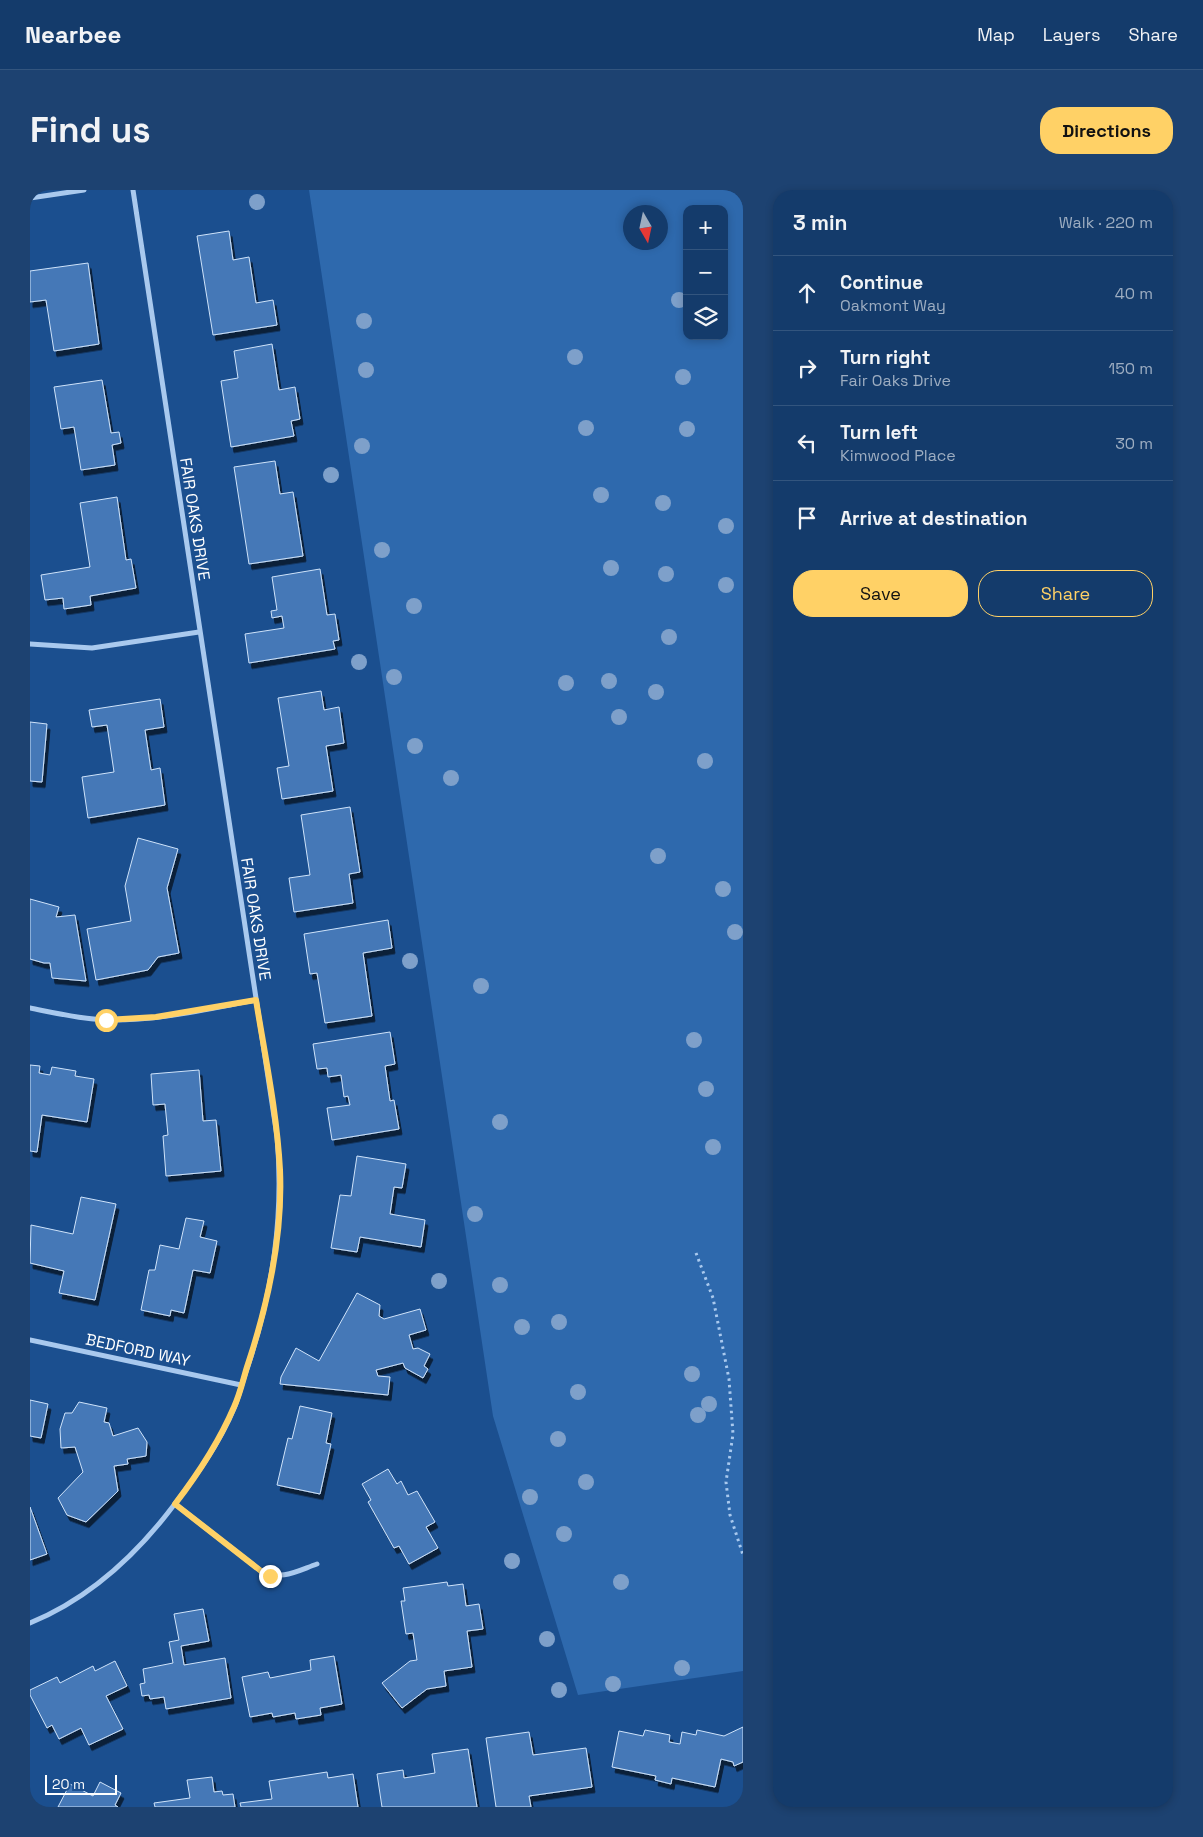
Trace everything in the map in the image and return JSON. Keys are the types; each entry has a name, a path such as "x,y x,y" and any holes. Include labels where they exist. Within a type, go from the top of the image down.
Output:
{"street":[{"path":"30,198 84,190"},
{"name":"FAIR OAKS DRIVE","path":"30,1623 82,1596 116,1570 148,1538 205,1462 235,1406 242,1385 267,1300 277,1237 280,1171 277,1136 133,190"},
{"path":"30,644 92,648 199,632"},
{"path":"30,1008 80,1018 132,1020 256,1000"},
{"name":"BEDFORD WAY","path":"30,1340 242,1385"},
{"path":"175,1504 270,1576 287,1575 317,1564"}],"path":[{"path":"696,1253 713,1298 729,1380 733,1434 726,1482 730,1515 743,1555"}],"shaded area":[{"path":"309,190 743,190 743,1671 578,1695 493,1416"}],"building":[{"path":"229,231 233,260 249,257 256,303 273,300 277,325 213,335 197,236"},
{"path":"88,263 99,344 54,351 46,300 30,302 30,271"},
{"path":"272,344 279,390 295,387 300,419 291,421 294,436 231,447 221,381 238,378 234,351"},
{"path":"102,380 111,433 119,432 121,443 112,445 115,465 81,470 74,427 61,429 54,387"},
{"path":"275,461 280,494 293,492 303,556 249,564 234,467"},
{"path":"117,497 126,560 131,559 136,588 90,596 91,605 64,609 63,598 45,600 41,575 90,567 80,503"},
{"path":"320,569 327,615 335,614 339,640 333,641 335,649 249,663 245,634 284,628 282,616 272,618 271,611 277,610 272,577"},
{"path":"321,691 324,710 339,707 344,743 326,746 333,791 282,799 277,768 289,766 278,698"},
{"path":"160,699 164,727 145,730 151,770 160,768 165,805 88,818 82,777 114,772 107,725 92,727 89,710"},
{"path":"30,722 47,724 42,782 30,781"},
{"path":"350,807 360,872 349,874 353,903 294,912 289,878 310,875 301,815"},
{"path":"138,838 178,849 167,888 179,953 158,957 148,970 96,980 87,929 131,921 125,886"},
{"path":"30,899 59,907 56,917 75,915 86,981 52,978 50,963 30,959"},
{"path":"388,920 392,948 363,953 372,1016 325,1023 317,973 310,974 304,934"},
{"path":"390,1032 395,1064 385,1066 390,1101 394,1100 399,1129 332,1140 327,1108 350,1105 348,1096 344,1097 341,1075 328,1077 327,1068 317,1069 313,1044"},
{"path":"30,1065 40,1066 39,1073 50,1075 52,1067 76,1071 75,1076 94,1079 87,1122 42,1115 37,1152 30,1151"},
{"path":"199,1070 203,1121 216,1120 221,1171 166,1176 163,1136 168,1135 165,1104 153,1105 151,1074"},
{"path":"357,1156 406,1164 402,1188 394,1187 390,1214 425,1220 421,1247 360,1237 357,1252 331,1248 340,1195 351,1196"},
{"path":"81,1197 116,1204 95,1300 59,1293 64,1271 30,1263 31,1225 73,1234"},
{"path":"186,1218 204,1221 200,1237 217,1241 210,1273 193,1270 184,1313 171,1310 170,1316 141,1310 149,1270 155,1270 160,1245 179,1249"},
{"path":"357,1293 380,1305 379,1316 384,1319 420,1309 426,1330 409,1335 413,1349 418,1348 430,1354 424,1366 428,1369 423,1378 405,1368 403,1363 376,1370 378,1376 390,1377 388,1395 280,1384 281,1377 296,1348 319,1361"},
{"path":"30,1400 48,1404 41,1438 30,1436"},
{"path":"79,1402 107,1408 104,1422 109,1423 113,1436 138,1428 147,1442 146,1456 127,1459 128,1464 114,1466 118,1491 86,1522 67,1515 58,1498 83,1472 75,1447 61,1448 60,1429 65,1413 72,1413"},
{"path":"300,1406 332,1413 326,1443 331,1444 320,1494 277,1485 288,1438 292,1439"},
{"path":"388,1469 397,1484 401,1481 408,1495 417,1491 435,1522 426,1527 438,1548 409,1564 399,1546 394,1548 368,1502 371,1500 362,1484"},
{"path":"30,1507 47,1554 30,1560"},
{"path":"447,1582 448,1586 463,1584 466,1606 479,1604 483,1629 467,1631 472,1667 444,1671 446,1686 427,1689 402,1708 382,1683 410,1661 417,1660 413,1633 406,1634 401,1601 405,1601 403,1588"},
{"path":"203,1609 209,1641 181,1646 184,1665 225,1658 231,1698 166,1709 164,1697 150,1699 149,1695 142,1696 140,1684 145,1683 143,1669 173,1663 169,1642 179,1640 174,1614"},
{"path":"334,1656 342,1704 320,1708 321,1715 296,1719 295,1713 273,1717 272,1713 250,1717 242,1677 268,1672 270,1678 311,1670 310,1660"},
{"path":"115,1661 127,1686 106,1696 123,1729 89,1745 81,1728 59,1739 52,1725 47,1728 30,1695 30,1690 57,1677 60,1683 93,1666 95,1671"},
{"path":"743,1727 743,1762 734,1766 733,1762 721,1759 715,1787 672,1778 671,1784 655,1780 656,1776 612,1767 619,1731 643,1736 645,1730 670,1735 669,1742 680,1744 682,1732 696,1735 697,1730 724,1736"},
{"path":"529,1732 533,1755 586,1748 592,1787 529,1796 531,1807 496,1807 486,1738"},
{"path":"468,1749 477,1807 382,1807 377,1774 403,1770 404,1778 435,1773 432,1754"},
{"path":"327,1772 328,1778 353,1774 358,1807 241,1807 240,1803 272,1799 269,1781"},
{"path":"212,1777 214,1792 222,1791 223,1795 233,1794 235,1807 155,1807 154,1803 190,1798 187,1780"},
{"path":"100,1782 121,1793 115,1805 118,1807 58,1807 70,1784 93,1796"}],"route":[{"path":"106,1020 132,1020 156,1017 256,1000 277,1136 280,1171 277,1237 273,1272 261,1325 235,1406 205,1462 175,1504 270,1576"}]}
